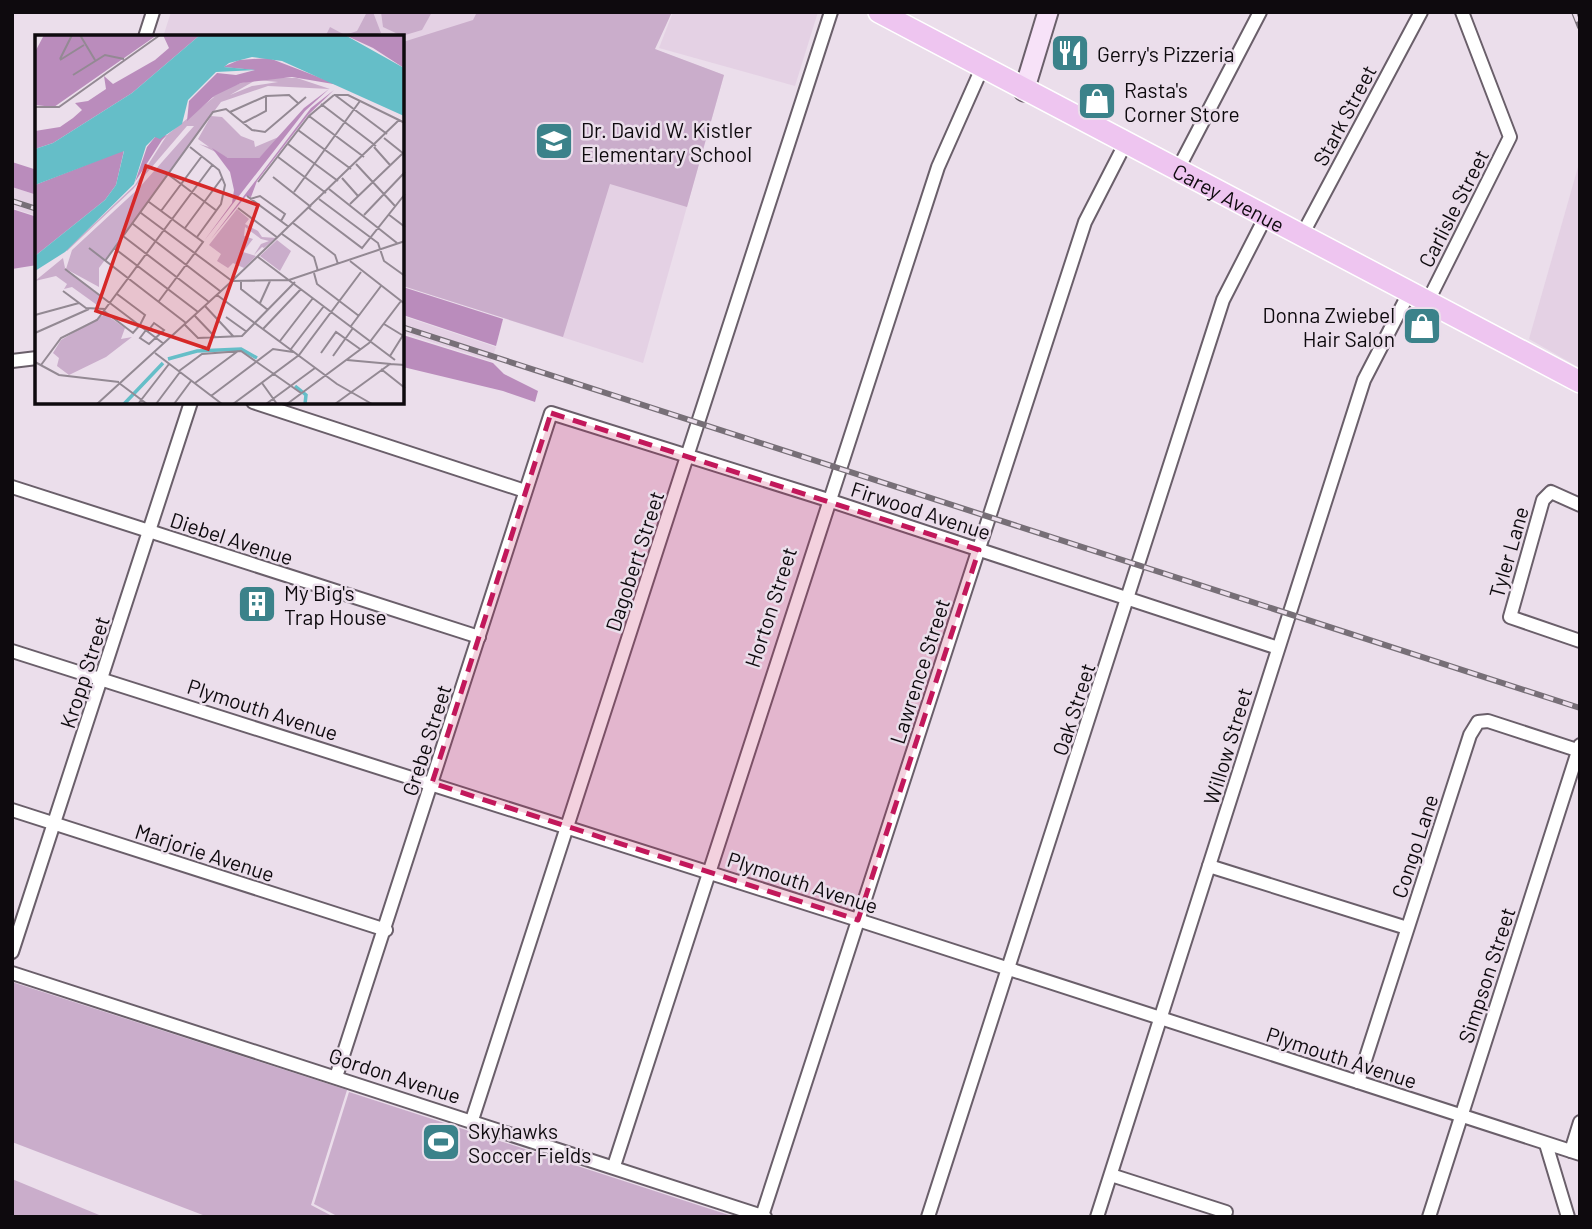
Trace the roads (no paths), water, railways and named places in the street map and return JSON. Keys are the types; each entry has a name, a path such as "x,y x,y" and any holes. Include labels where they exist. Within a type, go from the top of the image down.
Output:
{"main road":[{"name":"Carey Avenue","path":"879,12 1024,91 1580,382"},
{"path":"1024,91 1048,12"}],"street":[{"path":"146,35 153,12"},
{"name":"Dagobert Street","path":"472,1120 831,12"},
{"path":"1177,171 1260,12"},
{"name":"Stark Street","path":"1301,236 1421,12"},
{"name":"Carlisle Street","path":"1418,298 1510,138 1462,12"},
{"name":"Horton Street","path":"614,1166 938,167 982,68"},
{"name":"Lawrence Street","path":"763,1216 1084,222 1125,144"},
{"name":"Oak Street","path":"928,1217 1010,969 1223,300 1265,218"},
{"name":"Willow Street","path":"1097,1217 1364,380 1418,298"},
{"path":"12,361 35,358"},
{"name":"Kropp Street","path":"12,952 190,404"},
{"path":"259,404 525,491"},
{"name":"Firwood Avenue","path":"551,413 828,500 1278,648"},
{"name":"Grebe Street","path":"336,1077 386,930 551,413"},
{"name":"Diebel Avenue","path":"12,487 480,637"},
{"name":"Tyler Lane","path":"1580,505 1551,492 1543,500 1510,617 1580,641"},
{"name":"Plymouth Avenue","path":"12,651 432,783 1575,1153"},
{"name":"Congo Lane","path":"1358,1082 1469,735 1478,722 1488,721 1579,749"},
{"name":"Simpson Street","path":"1429,1217 1579,749"},
{"name":"Marjorie Avenue","path":"12,810 386,930"},
{"path":"1209,866 1407,928"},
{"name":"Gordon Avenue","path":"12,973 763,1216"},
{"path":"1575,1153 1580,1122"},
{"path":"1546,1144 1568,1217"},
{"path":"1111,1175 1226,1212"}],"railway":[{"path":"1574,12 1580,27"},
{"path":"12,201 35,208"},
{"path":"404,328 1580,708"}],"place":[{"name":"Gerry's Pizzeria","path":"1070,53"},
{"name":"Rasta's Corner Store","path":"1097,101"},
{"name":"Dr. David W. Kistler Elementary School","path":"554,141"},
{"name":"Donna Zwiebel Hair Salon","path":"1422,326"},
{"name":"My Big's Trap House","path":"257,604"},
{"name":"Skyhawks Soccer Fields","path":"441,1142"}]}
